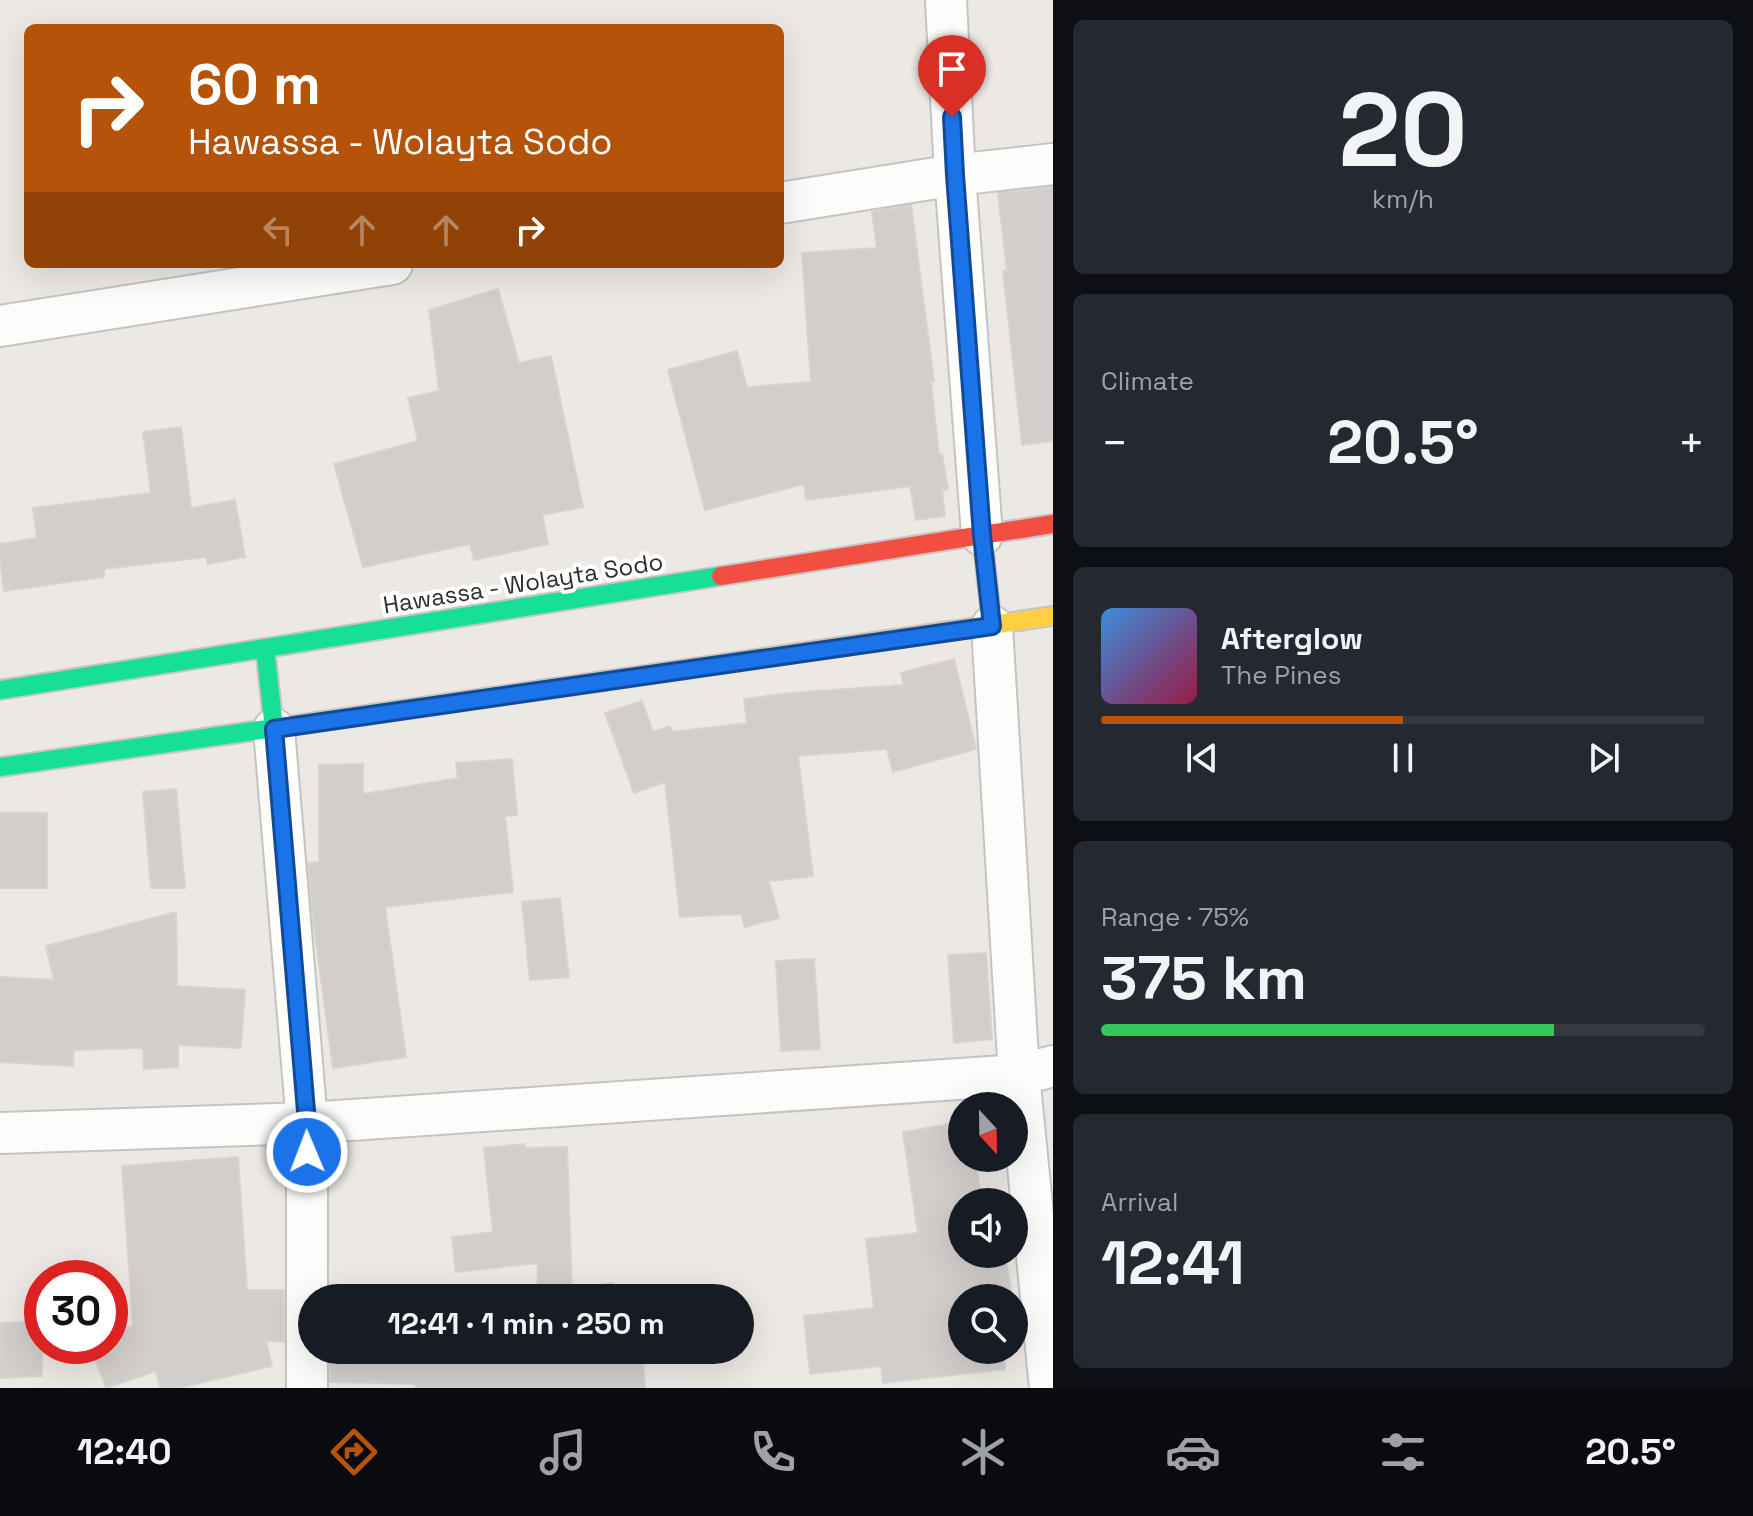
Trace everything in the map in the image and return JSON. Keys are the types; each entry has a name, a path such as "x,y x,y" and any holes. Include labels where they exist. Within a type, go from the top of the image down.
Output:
{"main road":[{"name":"Hawassa - Wolayta Sodo","path":"0,690 1053,524"},
{"path":"982,535 992,626"},
{"path":"0,767 1053,616"},
{"path":"265,648 274,729"}],"street":[{"path":"946,0 955,175 982,535"},
{"path":"784,202 955,175 1053,164"},
{"path":"0,326 367,268"},
{"path":"992,626 1036,1070 1050,1388"},
{"path":"274,729 307,1123 307,1388"},
{"path":"0,1133 307,1123 1036,1070"}],"building":[{"path":"1053,187 1053,441 1022,445 1003,271 1007,271 998,193"},
{"path":"911,205 934,381 931,382 939,455 942,454 948,489 942,490 945,516 916,520 910,486 806,500 804,484 705,510 668,370 737,351 747,387 811,382 802,253 877,248 872,212"},
{"path":"498,289 519,363 551,356 583,507 542,515 548,544 474,560 470,544 363,567 334,464 418,441 408,398 439,391 429,310"},
{"path":"181,427 191,508 235,500 245,557 208,564 206,557 104,569 104,577 4,591 0,544 37,538 33,508 151,493 143,432"},
{"path":"954,659 976,749 893,772 887,749 798,756 813,876 769,881 779,918 745,927 741,914 680,917 665,782 634,793 605,713 642,701 653,732 670,726 672,732 747,723 744,699 904,685 901,673"},
{"path":"512,759 517,815 505,816 513,892 385,907 406,1057 333,1068 308,863 319,862 319,765 363,764 363,794 458,778 456,763"},
{"path":"176,789 185,888 151,888 143,792"},
{"path":"0,813 47,813 47,888 0,888"},
{"path":"560,898 569,977 530,980 522,902"},
{"path":"176,912 177,986 245,990 241,1048 178,1045 178,1067 144,1069 143,1048 74,1050 73,1066 0,1062 0,977 54,980 46,946"},
{"path":"986,953 992,1039 954,1043 948,955"},
{"path":"814,959 820,1049 781,1051 776,961"},
{"path":"948,1124 948,1172 977,1172 980,1188 948,1188 948,1268 1007,1268 1010,1284 948,1284 948,1364 1004,1364 1005,1369 883,1383 881,1366 810,1374 804,1316 874,1308 866,1239 918,1233 903,1132"},
{"path":"524,1144 525,1148 567,1147 572,1284 537,1284 538,1263 456,1272 452,1237 493,1232 484,1148"},
{"path":"238,1157 247,1290 284,1290 284,1342 266,1341 272,1366 179,1388 160,1388 156,1371 106,1388 97,1364 128,1364 128,1328 133,1326 122,1166"},
{"path":"24,1322 24,1364 42,1364 42,1376 0,1378 0,1323"},
{"path":"330,1364 643,1364 645,1388 416,1388 416,1384 330,1382"}],"traffic: fast":[{"path":"982,535 992,626"},
{"path":"0,690 721,576"},
{"path":"265,648 274,729"},
{"path":"0,767 555,688"}],"traffic: slow":[{"path":"555,688 1053,616"}],"traffic: jam":[{"path":"721,576 1053,524"}],"route":[{"path":"307,1152 274,729 992,626 982,535 952,117"}]}
